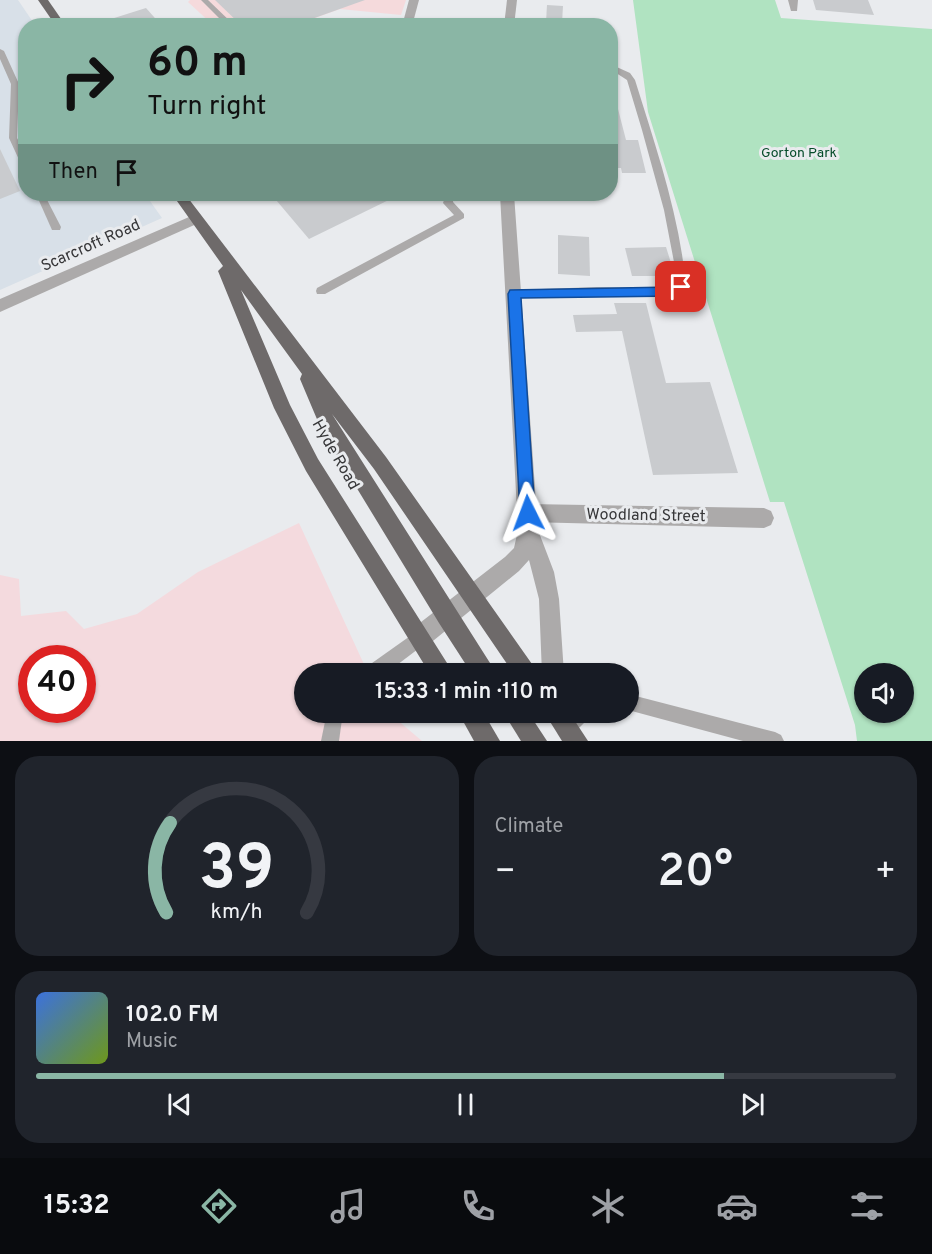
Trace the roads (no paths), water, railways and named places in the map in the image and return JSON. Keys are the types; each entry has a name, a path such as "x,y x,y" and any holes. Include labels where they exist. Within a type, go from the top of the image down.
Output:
{"highway":[{"path":"43,0 55,18"},
{"name":"Hyde Road","path":"183,201 380,463 520,663"},
{"name":"Hyde Road","path":"214,245 283,408 312,465 436,663"},
{"name":"Hyde Road","path":"296,354 328,424 446,616 478,663"},
{"path":"476,723 488,741"},
{"path":"522,723 534,741"}],"street":[{"path":"409,18 414,0"},
{"path":"510,18 512,0"},
{"path":"507,201 528,522 544,572 549,599 552,663"},
{"name":"Scarcroft Road","path":"0,306 196,219"},
{"name":"Woodland Street","path":"528,522 764,518"},
{"path":"420,637 512,564 522,553 528,522"}],"lane":[{"path":"204,0 223,18"},
{"path":"0,51 15,84 13,138 18,148"},
{"path":"514,294 676,292 681,287 676,246 631,80 618,70"},
{"path":"43,201 56,227"},
{"path":"321,291 461,216 448,201"},
{"path":"386,663 420,637"},
{"path":"639,705 775,741"},
{"path":"330,741 333,723"}],"park label":[{"name":"Gorton Park","path":"799,153"}]}
